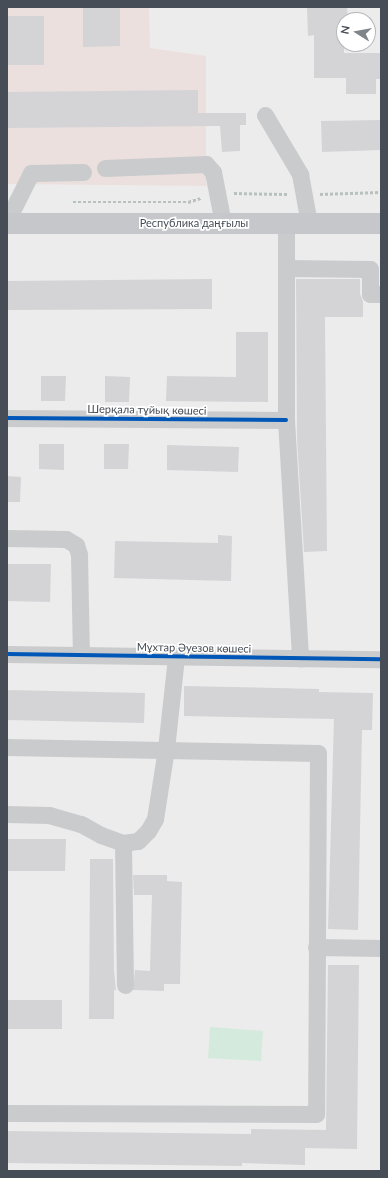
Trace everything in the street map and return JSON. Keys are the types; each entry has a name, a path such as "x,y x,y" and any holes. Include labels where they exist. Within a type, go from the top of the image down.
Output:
{"main road":[{"name":"Республика даңғылы","path":"7,222 286,224 381,222"}],"street":[{"path":"265,115 300,174 309,223"},
{"path":"105,168 206,164 213,172 223,223"},
{"path":"7,222 31,173 82,172"},
{"path":"286,224 286,420 300,659"},
{"path":"286,268 370,269 370,294 381,294"},
{"name":"Шерқала тұйық көшесі","path":"7,418 286,420"},
{"path":"7,538 66,539 76,545 79,554 81,656"},
{"name":"Мұхтар Әуезов көшесі","path":"7,654 381,659"},
{"path":"7,814 49,815 80,824 101,835 123,843 138,841 148,832 155,819 166,749 176,657"},
{"path":"7,747 318,753 316,1114 7,1113"},
{"path":"123,843 125,985"},
{"path":"316,947 381,948"}],"path":[{"path":"70,202 188,202 217,193 304,194 381,192"}],"shaded area":[{"path":"7,7 149,7 150,48 206,56 206,186 7,184"}],"green space":[{"path":"210,1027 263,1031 261,1061 208,1058"}],"building":[{"path":"83,7 120,7 120,46 83,47"},
{"path":"307,7 347,7 347,12 336,12 336,52 381,53 381,79 376,79 376,94 346,94 346,78 314,78 314,35 308,36"},
{"path":"7,16 44,16 44,65 7,65"},
{"path":"198,90 198,113 246,113 246,125 240,125 240,151 222,152 220,126 7,128 7,92"},
{"path":"381,120 381,150 322,152 321,121"},
{"path":"212,279 212,309 7,310 7,281"},
{"path":"296,279 360,279 360,294 363,301 363,317 325,317 327,551 304,552 297,439"},
{"path":"236,332 268,332 268,402 166,401 167,376 236,377"},
{"path":"41,376 66,376 65,401 41,401"},
{"path":"105,376 130,377 129,402 105,402"},
{"path":"39,444 64,444 64,470 39,469"},
{"path":"104,444 129,444 128,469 104,469"},
{"path":"167,445 239,447 238,472 167,470"},
{"path":"7,476 21,477 20,502 7,502"},
{"path":"218,535 232,536 231,581 114,578 115,541 218,543"},
{"path":"7,564 51,564 50,602 7,601"},
{"path":"184,686 319,689 319,692 373,693 372,730 362,730 358,930 328,929 334,719 184,716"},
{"path":"7,690 145,693 144,723 7,720"},
{"path":"7,839 66,839 65,871 7,871"},
{"path":"90,859 113,859 114,970 116,990 114,990 114,1019 89,1019"},
{"path":"133,875 167,875 167,881 182,882 180,984 164,984 164,991 133,990 135,970 150,971 152,895 134,895"},
{"path":"328,965 359,965 357,1149 305,1148 305,1165 242,1163 242,1166 7,1163 7,1131 251,1134 251,1129 326,1130"},
{"path":"7,1000 62,1000 62,1029 7,1029"}],"cycle path":[{"path":"7,418 286,420"},
{"path":"7,654 381,659"}]}
